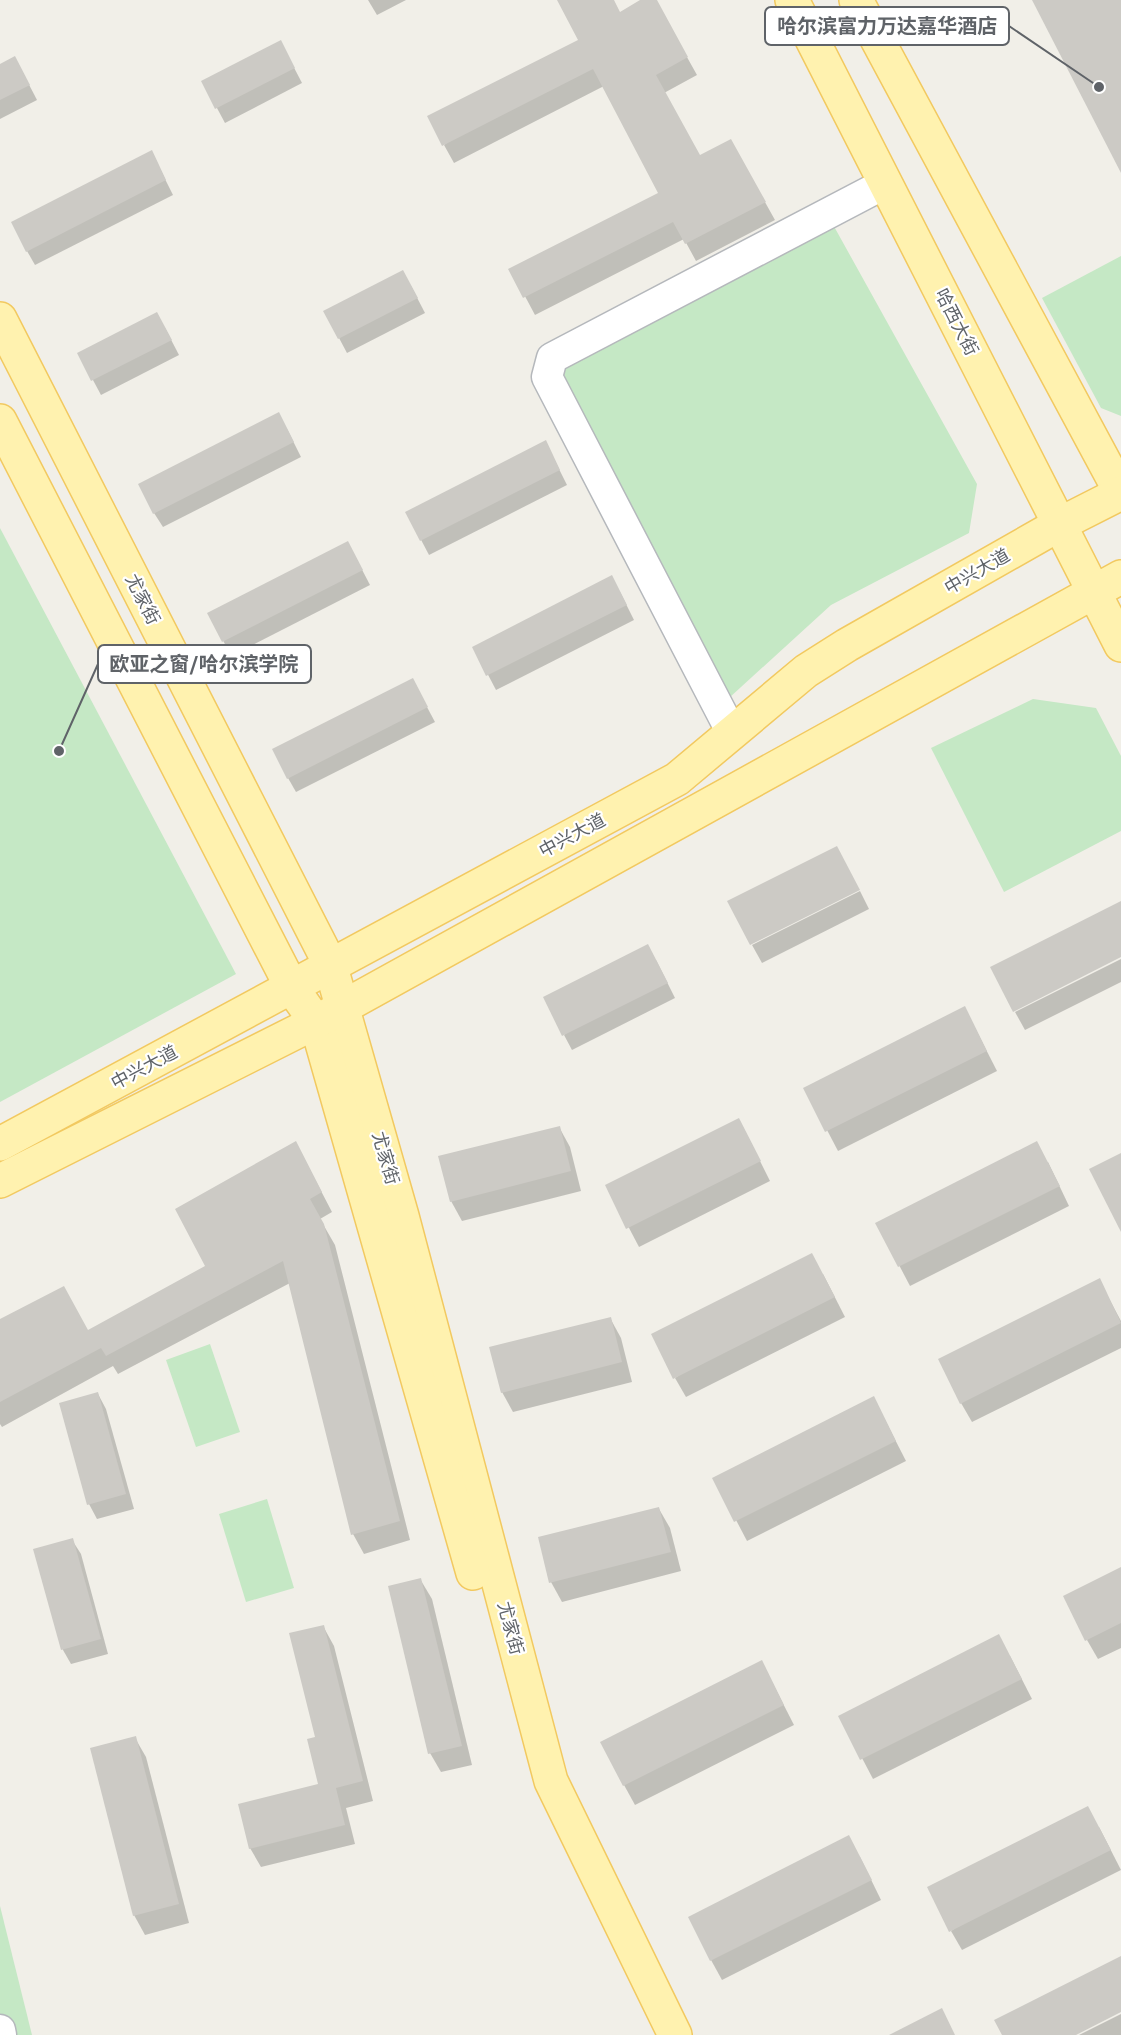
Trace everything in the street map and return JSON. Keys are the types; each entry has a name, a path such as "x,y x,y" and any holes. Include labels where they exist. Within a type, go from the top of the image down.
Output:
{"main road":[{"name":"哈西大街","path":"792,0 1060,524 1107,585 1121,645"},
{"path":"866,3 1121,493"},
{"name":"尤家街","path":"0,319 330,964 329,1015 535,1789 655,2035"},
{"name":"尤家街","path":"0,421 292,988 329,1015 402,1216 551,1781 675,2035"},
{"name":"中兴大道","path":"0,1144 292,988 330,964 677,779 806,671 838,650 1060,524 1121,493"},
{"name":"中兴大道","path":"0,1182 329,1015 1107,585"}],"lane":[{"path":"732,733 547,377 552,358 885,183"},
{"path":"0,2030 1,2035"}],"green space":[{"path":"831,221 977,484 969,533 831,605 729,698 555,373"},
{"path":"1121,256 1121,416 1101,408 1042,298"},
{"path":"0,528 236,974 0,1102"},
{"path":"1033,699 1096,708 1121,756 1121,831 1004,892 931,748"},
{"path":"210,1344 240,1432 196,1447 166,1360"},
{"path":"267,1499 294,1588 246,1602 219,1514"},
{"path":"0,1906 32,2035 0,2035"}],"building":[{"path":"557,0 614,0 620,12 640,0 657,0 688,57 656,75 700,155 731,139 766,202 685,244 673,222 523,298 508,269 658,193 593,69 442,146 427,116 578,40"},
{"path":"1032,0 1121,0 1121,173"},
{"path":"281,40 295,68 215,109 201,81"},
{"path":"15,56 30,85 0,100 0,64"},
{"path":"152,150 166,180 26,252 11,222"},
{"path":"403,270 418,298 338,339 323,311"},
{"path":"157,312 172,340 91,381 77,353"},
{"path":"279,412 294,442 153,514 138,484"},
{"path":"546,440 560,470 420,541 405,512"},
{"path":"348,541 363,570 222,642 207,613"},
{"path":"612,575 627,605 486,676 472,647"},
{"path":"413,678 428,707 287,779 272,749"},
{"path":"837,846 860,890 750,945 727,901"},
{"path":"1121,901 1121,957 1013,1012 990,967"},
{"path":"648,944 668,983 562,1036 543,997"},
{"path":"965,1006 987,1051 825,1132 803,1088"},
{"path":"739,1118 761,1161 626,1229 605,1185"},
{"path":"560,1126 571,1171 450,1202 438,1156"},
{"path":"296,1141 322,1192 310,1199 324,1224 400,1521 351,1535 283,1261 106,1356 101,1348 0,1402 0,1319 64,1286 88,1330 205,1266 175,1209"},
{"path":"1037,1141 1060,1186 898,1267 875,1223"},
{"path":"1121,1153 1121,1232 1089,1169"},
{"path":"812,1253 835,1297 673,1379 651,1334"},
{"path":"1100,1278 1121,1323 960,1404 938,1359"},
{"path":"611,1317 622,1362 501,1393 489,1347"},
{"path":"98,1392 126,1494 87,1505 59,1403"},
{"path":"874,1396 896,1441 734,1522 712,1478"},
{"path":"659,1507 671,1552 549,1583 538,1537"},
{"path":"73,1538 101,1639 61,1650 33,1549"},
{"path":"1121,1567 1121,1623 1085,1641 1063,1596"},
{"path":"421,1578 462,1746 428,1754 388,1586"},
{"path":"324,1625 363,1781 336,1788 345,1825 249,1849 238,1804 318,1784 307,1739 315,1737 289,1633"},
{"path":"999,1634 1022,1679 860,1760 838,1716"},
{"path":"762,1660 784,1705 623,1786 600,1742"},
{"path":"136,1736 179,1904 133,1916 90,1748"},
{"path":"1088,1806 1111,1850 949,1932 927,1887"},
{"path":"849,1835 872,1880 710,1961 688,1917"},
{"path":"1121,1956 1121,2012 1076,2035 1002,2035 994,2020"},
{"path":"942,2008 955,2035 889,2035"}],"place":[{"name":"哈尔滨富力万达嘉华酒店","path":"1099,87"},
{"name":"欧亚之窗/哈尔滨学院","path":"59,751"}]}
